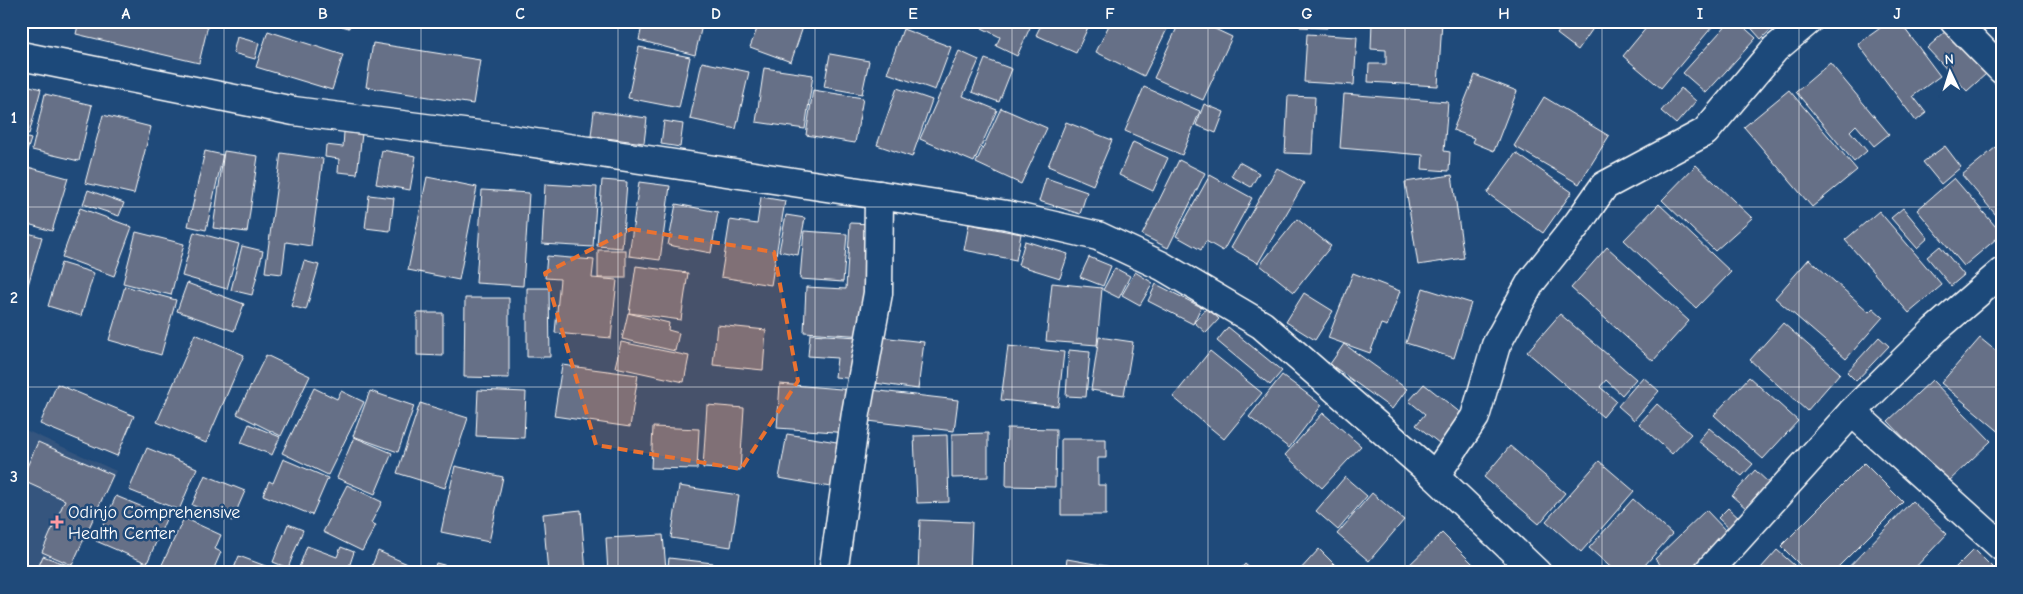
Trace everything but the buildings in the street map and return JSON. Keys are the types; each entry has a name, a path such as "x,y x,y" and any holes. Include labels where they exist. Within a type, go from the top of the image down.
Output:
{"street":[{"path":"1435,476 1475,417 1496,345 1531,282 1578,223 1604,186 1705,132 1775,49 1808,21"},
{"path":"1954,21 2002,70"},
{"path":"21,56 294,111 502,138 879,195 1007,215 1098,236 1162,266 1262,325 1435,476 1537,573"},
{"path":"833,573 856,413 878,293 879,195"},
{"path":"1707,573 1852,412 1935,330 2002,272"},
{"path":"1852,412 2002,547"}],"highlighted area":[{"path":"631,229 774,252 798,381 741,469 596,445 545,273"}],"shaded area":[{"name":"Odinjo Comprehensive Health Center","path":"21,428 116,471 70,573 21,573"}],"place":[{"name":"Odinjo Comprehensive Health Center","path":"57,522"}]}
